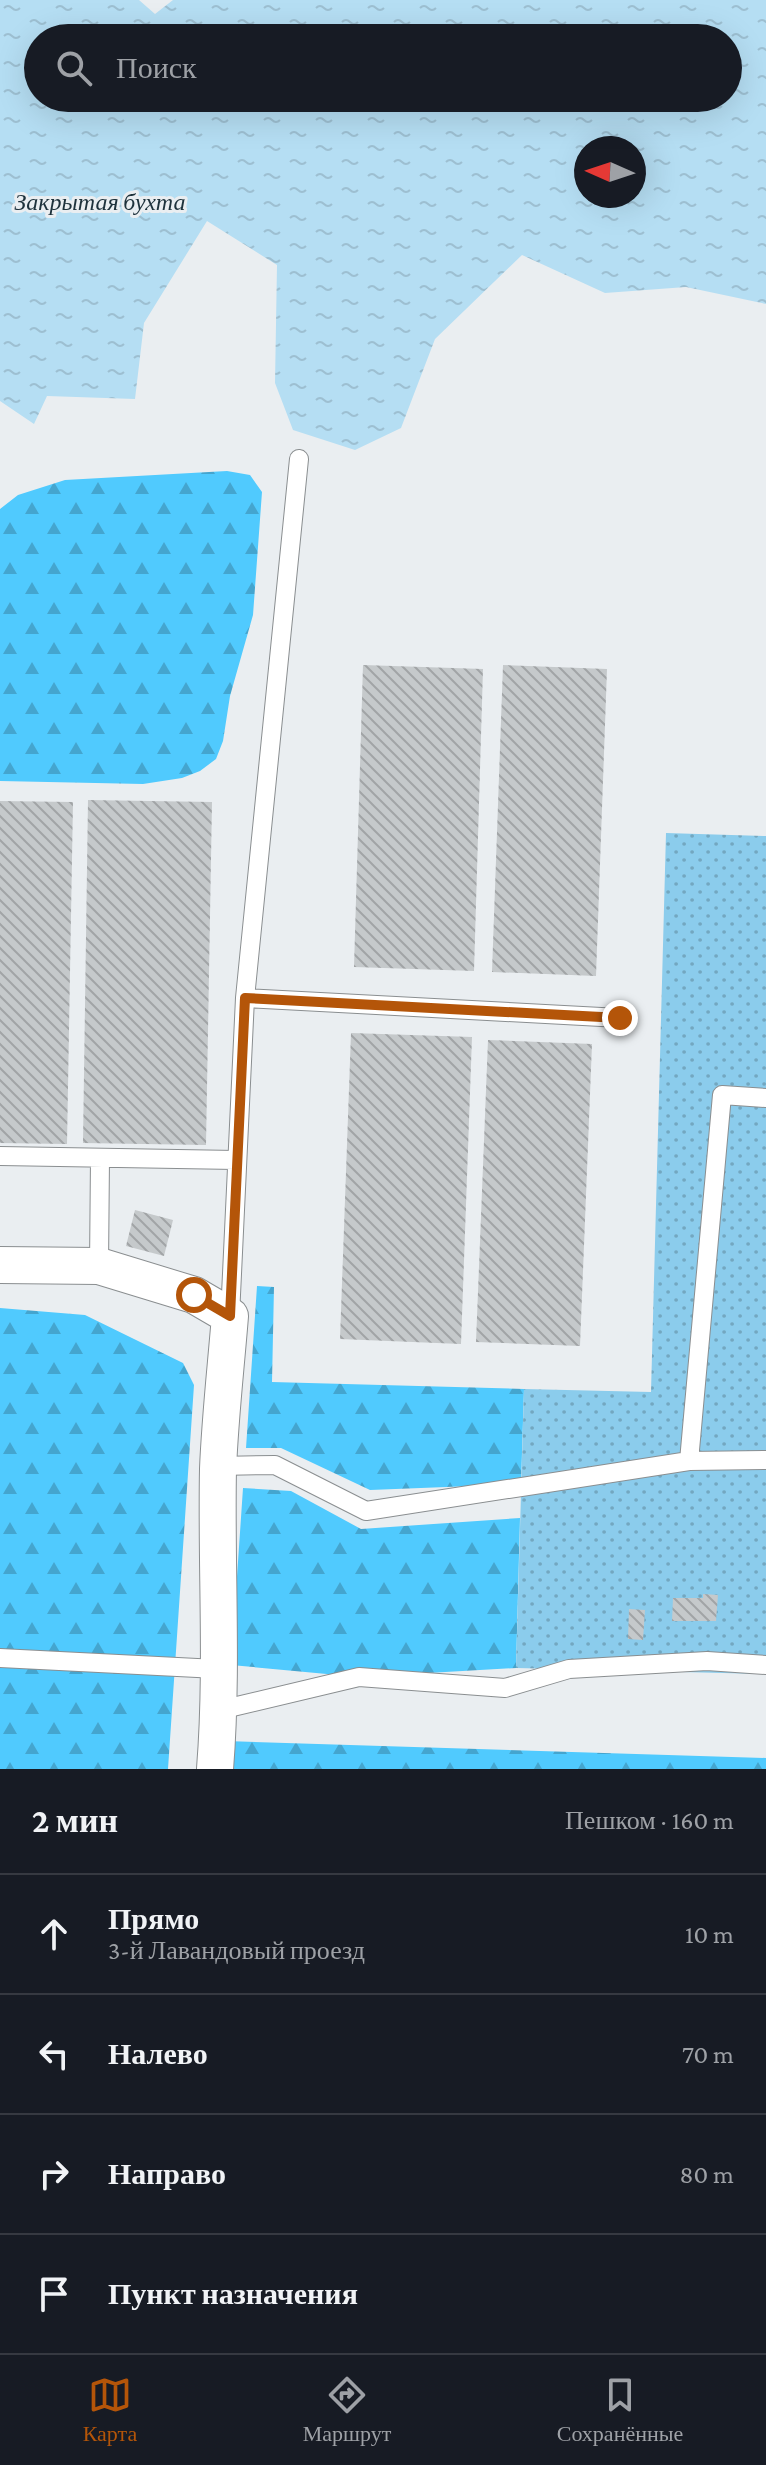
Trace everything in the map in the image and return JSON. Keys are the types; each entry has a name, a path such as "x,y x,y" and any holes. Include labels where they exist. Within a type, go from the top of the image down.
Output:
{"street":[{"path":"0,1265 99,1266 194,1295 230,1316 218,1466 217,1669 220,1710 215,1769"}],"lane":[{"path":"230,1316 245,998 299,459"},
{"path":"245,998 620,1018"},
{"path":"689,1461 722,1095 766,1098"},
{"path":"0,1156 236,1160"},
{"path":"99,1266 100,1158"},
{"path":"218,1466 275,1465 366,1511 689,1461 766,1460"},
{"path":"0,1658 217,1669"},
{"path":"220,1710 359,1677 505,1688 569,1669 707,1661 766,1665"}],"green space":[{"path":"227,471 250,475 262,492 253,615 216,759 200,771 182,778 143,784 0,781 0,509 18,495 65,480"},
{"path":"257,1286 274,1287 272,1382 524,1389 521,1484 370,1490 281,1448 246,1448"},
{"path":"0,1308 85,1315 183,1363 194,1385 168,1769 0,1769"},
{"path":"243,1488 291,1491 361,1529 520,1518 516,1668 359,1677 231,1665"},
{"path":"226,1741 766,1758 766,1769 224,1769"}],"shaded area":[{"path":"666,833 766,836 766,1674 516,1668 524,1389 651,1392"}],"water":[{"name":"Закрытая бухта","path":"0,0 139,0 155,14 173,0 766,0 766,304 686,287 605,293 522,255 435,339 401,428 355,450 293,430 275,383 277,265 207,221 144,323 135,399 47,396 34,424 0,401"}],"building":[{"path":"363,665 483,669 474,971 354,967"},
{"path":"503,665 607,669 596,976 492,972"},
{"path":"88,800 212,802 206,1145 83,1143"},
{"path":"0,801 73,802 67,1144 0,1143"},
{"path":"351,1033 472,1037 461,1344 340,1339"},
{"path":"488,1040 592,1044 580,1346 476,1342"},
{"path":"135,1210 173,1220 164,1256 126,1246"},
{"path":"703,1594 718,1595 716,1621 672,1621 673,1598 703,1598"},
{"path":"629,1609 645,1610 643,1640 628,1639"}],"route":[{"path":"194,1295 230,1316 245,998 620,1018"}]}
